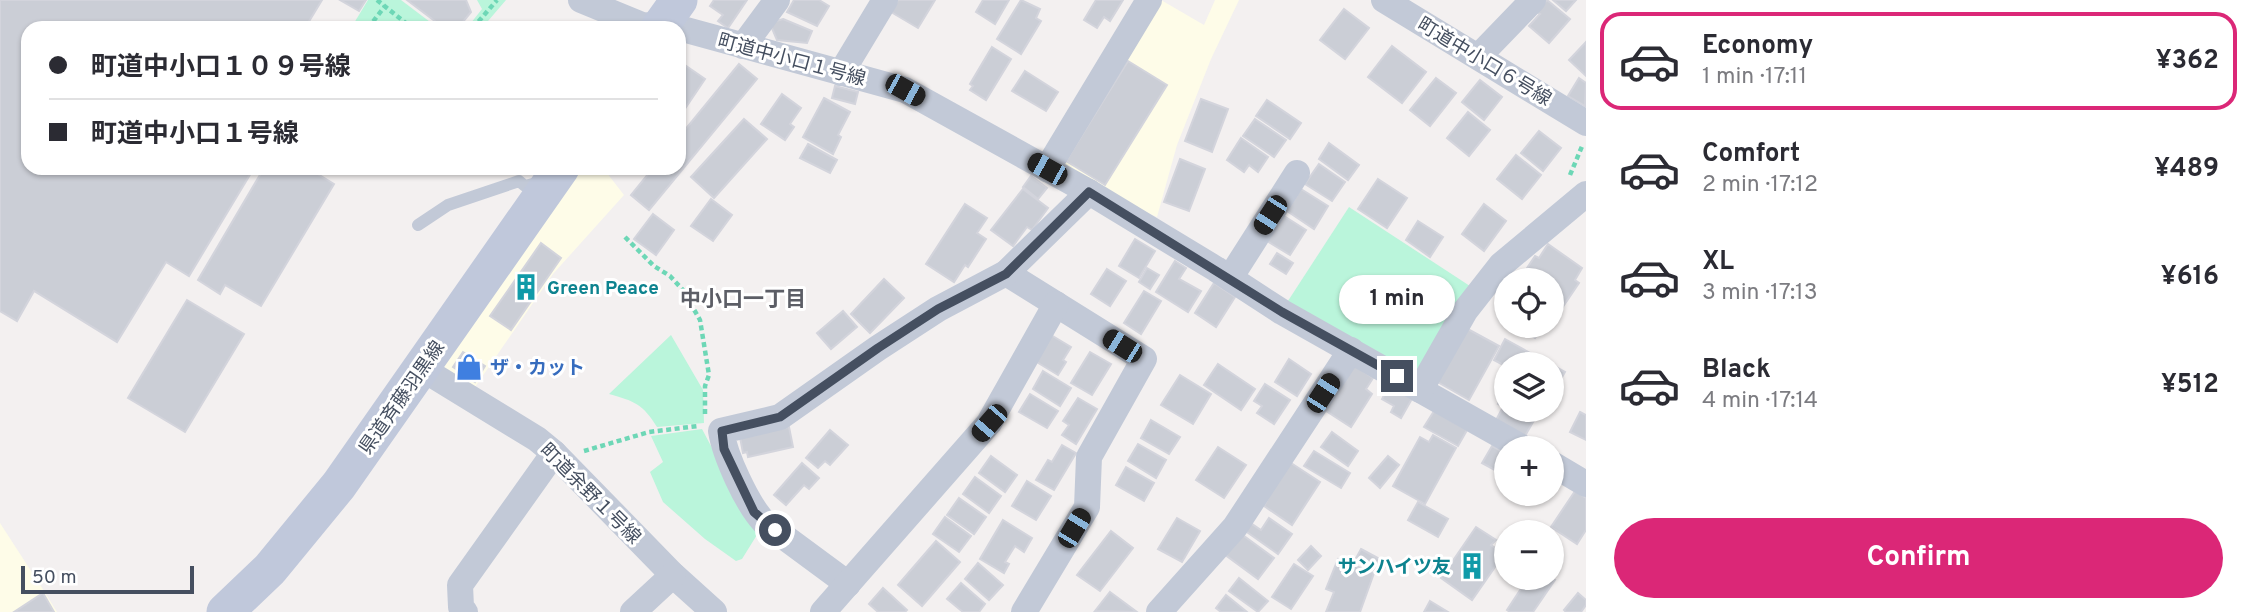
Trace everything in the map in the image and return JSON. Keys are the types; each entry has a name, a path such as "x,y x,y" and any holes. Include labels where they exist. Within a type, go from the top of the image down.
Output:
{"main road":[{"name":"県道斉藤羽黒線","path":"225,612 270,569 340,485 556,175"}],"street":[{"name":"町道中小口１号線","path":"581,0 632,21"},
{"path":"743,46 777,0"},
{"path":"841,73 885,0"},
{"path":"1047,169 1149,0"},
{"name":"町道中小口６号線","path":"1384,0 1586,122"},
{"path":"1478,57 1533,0"},
{"name":"町道中小口１号線","path":"686,27 743,46 905,90 1089,192 1282,312 1502,436"},
{"path":"1230,278 1297,173"},
{"path":"848,584 754,512 713,428 780,417 928,315 1006,274 1089,192"},
{"path":"1420,390 1465,311 1501,265 1586,194"},
{"path":"1006,274 1144,359 1089,457 1087,507 1024,612"},
{"path":"823,612 989,423 1056,304"},
{"path":"1159,612 1241,519 1351,350"},
{"name":"町道余野１号線","path":"421,368 537,439 713,612"},
{"path":"465,612 461,607 460,585 557,456"},
{"path":"1564,471 1586,484"},
{"path":"633,612 673,575"}],"lane":[{"path":"418,225 448,205 519,181 526,186 552,175"}],"path":[{"path":"377,0 403,21"},
{"path":"479,21 498,0"},
{"path":"373,21 385,6"},
{"path":"557,456 649,432 713,428 705,386 709,375 701,320 683,290 625,237"}],"shaded area":[{"path":"1161,0 1204,25 1215,0 1239,0 1211,59 1177,145 1157,217 1132,206 1059,164"},
{"path":"575,175 608,175 624,195 553,274 475,387 442,366"},
{"path":"0,523 44,591 57,612 0,612"}],"green space":[{"path":"368,0 401,0 429,21 355,21"},
{"path":"477,0 506,0 488,21 473,21 482,9"},
{"path":"1349,207 1473,288 1420,380 1286,304"},
{"path":"671,335 703,390 704,423 657,427 637,404 609,394"},
{"path":"702,429 737,495 760,530 742,559 736,561 705,539 663,502 650,472 663,462 651,436"}],"building":[{"path":"0,0 322,0 309,21 21,21 21,175 250,175 189,276 166,262 117,342 34,291 17,321 0,311"},
{"path":"340,0 366,0 359,11"},
{"path":"407,0 466,0 471,12 464,21 435,21"},
{"path":"714,0 747,0 728,28 718,21 723,15 710,6"},
{"path":"794,0 819,0 829,6 817,26 787,12"},
{"path":"898,0 935,0 918,28 891,12"},
{"path":"983,0 1009,0 995,24 976,12"},
{"path":"1021,0 1040,9 1036,18 1041,21 1021,54 997,39"},
{"path":"1096,0 1123,0 1110,21 1104,17 1097,28 1084,20"},
{"path":"1547,0 1570,19 1549,43 1529,26 1540,14 1536,12"},
{"path":"1553,0 1576,0 1566,11"},
{"path":"1344,9 1369,28 1345,59 1320,40"},
{"path":"783,19 812,31 807,43 777,40 771,26 773,22"},
{"path":"1586,42 1586,76 1569,60"},
{"path":"1392,46 1426,72 1402,103 1368,77"},
{"path":"992,47 1011,59 986,100 970,90 973,86 970,84"},
{"path":"1128,61 1167,85 1105,185 1066,161"},
{"path":"739,64 757,79 686,165 686,128"},
{"path":"686,66 705,79 686,107"},
{"path":"1025,71 1058,92 1046,111 1012,91"},
{"path":"1436,78 1456,93 1430,126 1410,110"},
{"path":"1579,78 1586,83 1585,106 1568,96"},
{"path":"1480,80 1502,97 1484,120 1462,102"},
{"path":"835,86 858,92 855,104 832,98"},
{"path":"782,94 801,108 790,124 794,127 785,140 761,124"},
{"path":"824,98 850,112 838,135 841,137 833,154 803,137"},
{"path":"1201,99 1228,109 1212,152 1185,141"},
{"path":"1267,100 1301,123 1290,139 1256,116"},
{"path":"1468,112 1490,130 1469,156 1447,138"},
{"path":"744,119 767,139 714,198 691,177"},
{"path":"1255,119 1286,140 1274,157 1243,136"},
{"path":"1539,131 1561,148 1543,171 1521,153"},
{"path":"1241,138 1268,157 1258,172 1249,165 1244,172 1227,160"},
{"path":"1329,143 1359,165 1348,180 1319,159"},
{"path":"808,144 837,160 830,173 800,158"},
{"path":"1516,155 1541,175 1522,199 1497,179"},
{"path":"1180,159 1205,169 1189,211 1164,202"},
{"path":"1319,164 1345,182 1332,201 1305,184"},
{"path":"260,175 319,175 334,184 261,306 225,285 220,294 198,280"},
{"path":"647,175 678,175 649,210 631,195"},
{"path":"1031,176 1047,188 1038,199 1023,187"},
{"path":"1378,179 1407,198 1387,228 1358,209"},
{"path":"1023,189 1048,208 1032,230 1027,227 1013,246 991,230"},
{"path":"1301,189 1328,206 1314,229 1287,211"},
{"path":"711,199 732,215 713,241 691,226"},
{"path":"965,204 987,218 977,233 986,239 968,267 965,265 954,282 926,264"},
{"path":"1484,204 1506,221 1484,251 1462,234"},
{"path":"653,214 674,230 656,255 634,239"},
{"path":"1284,216 1306,230 1290,255 1267,241"},
{"path":"1418,221 1443,237 1430,257 1406,240"},
{"path":"1135,239 1155,251 1139,278 1119,266"},
{"name":"Green Peace","path":"541,243 561,258 511,330 490,316"},
{"path":"1548,244 1582,268 1575,280 1579,283 1564,305 1564,268 1527,268 1535,256 1539,258"},
{"path":"1277,253 1293,263 1286,274 1270,264"},
{"path":"1175,261 1186,268 1179,279 1201,291 1188,312 1156,292"},
{"path":"1147,268 1159,275 1150,289 1139,282"},
{"path":"1107,269 1126,281 1110,306 1091,294"},
{"path":"884,279 904,298 870,333 851,314"},
{"path":"1214,283 1235,297 1216,327 1195,313"},
{"path":"1144,291 1161,301 1141,334 1124,323"},
{"path":"187,300 244,334 185,432 128,398"},
{"path":"843,311 857,327 831,349 817,333"},
{"path":"1464,327 1499,346 1469,400 1434,380"},
{"path":"1051,335 1071,347 1058,375 1035,361"},
{"path":"1505,339 1528,352 1498,352"},
{"name":"ザ・カット","path":"463,352 485,366 475,382 453,367"},
{"path":"1090,352 1111,364 1092,395 1071,383"},
{"path":"1289,359 1311,374 1297,396 1275,382"},
{"path":"1218,364 1255,389 1241,410 1204,385"},
{"path":"1352,364 1373,378 1366,389 1372,394 1351,427 1323,409"},
{"path":"1043,371 1071,388 1060,406 1033,389"},
{"path":"1180,375 1211,394 1193,424 1161,405"},
{"path":"1265,384 1290,400 1274,424 1257,413 1262,406 1254,401"},
{"path":"1389,385 1413,397 1401,418 1391,412 1394,406 1382,399"},
{"path":"1030,394 1058,411 1047,428 1019,412"},
{"path":"1078,398 1097,409 1076,444 1062,435 1069,425 1063,421"},
{"path":"1434,411 1467,430 1458,446 1424,427"},
{"path":"1580,412 1586,415 1586,440 1570,432"},
{"path":"1151,420 1180,437 1169,454 1141,438"},
{"path":"1500,422 1533,422 1525,436"},
{"path":"789,427 793,447 748,457 747,452 743,453 740,437"},
{"path":"830,430 848,445 830,465 825,461 818,468 806,458"},
{"path":"1332,432 1358,451 1348,466 1321,447"},
{"path":"1433,435 1456,448 1425,504 1393,486 1420,437 1429,442"},
{"path":"1138,444 1166,460 1156,478 1128,461"},
{"path":"1062,445 1076,453 1054,490 1036,480 1048,460 1052,462"},
{"path":"1492,446 1494,447 1494,470 1482,463"},
{"path":"1218,447 1246,465 1224,498 1196,480"},
{"path":"1314,451 1350,473 1341,488 1304,466"},
{"path":"991,456 1017,475 1005,492 979,473"},
{"path":"1388,456 1399,465 1380,488 1369,478"},
{"path":"1288,461 1320,482 1292,525 1264,506"},
{"path":"802,463 819,478 809,489 804,485 786,505 774,495"},
{"path":"1126,467 1154,483 1144,501 1116,485"},
{"path":"975,477 1001,496 989,513 963,494"},
{"path":"1027,481 1051,496 1036,520 1012,506"},
{"path":"1575,491 1586,498 1586,530 1577,544 1564,536 1564,520 1556,520"},
{"path":"959,498 986,517 974,534 947,515"},
{"path":"1418,502 1448,519 1438,537 1408,520"},
{"path":"945,517 971,536 959,552 933,534"},
{"path":"1177,518 1200,531 1182,562 1158,549"},
{"path":"1269,518 1292,534 1278,554 1244,530 1249,522 1261,530"},
{"path":"1003,520 1032,538 1024,552 1015,546 1005,562 1009,564 1004,573 980,559"},
{"name":"サンハイツ友","path":"1476,527 1494,539 1491,545 1494,547 1494,568 1472,600 1441,578"},
{"path":"1111,531 1133,548 1100,591 1077,575"},
{"path":"1240,533 1274,558 1258,579 1224,554"},
{"path":"936,541 960,562 922,606 898,585"},
{"path":"1311,546 1321,556 1308,570 1298,560"},
{"path":"1361,549 1387,563 1381,574 1355,560"},
{"path":"1338,559 1374,573 1360,612 1326,612 1334,592 1326,589"},
{"path":"978,563 1003,585 989,600 965,579"},
{"path":"1294,564 1313,576 1291,609 1272,597"},
{"path":"1239,578 1268,601 1258,612 1229,591"},
{"path":"961,583 985,604 979,612 963,612 947,599"},
{"path":"883,588 907,610 905,612 878,612 869,604"},
{"path":"1520,590 1548,590 1533,612 1507,610"},
{"path":"1110,592 1137,612 1095,611"},
{"path":"43,593 54,612 14,612"},
{"path":"1578,593 1586,600 1586,605 1581,612 1566,612 1564,610"},
{"path":"1226,595 1247,612 1221,612 1216,608"},
{"path":"1430,601 1448,612 1424,612"}],"place":[{"name":"Green Peace","path":"526,287"},
{"name":"ザ・カット","path":"469,367"},
{"name":"サンハイツ友","path":"1472,566"}],"district":[{"name":"中小口一丁目","path":"743,299"}],"route":[{"path":"775,530 754,512 724,449 722,431 780,417 938,309 1006,274 1089,192 1282,312 1397,376"}]}
